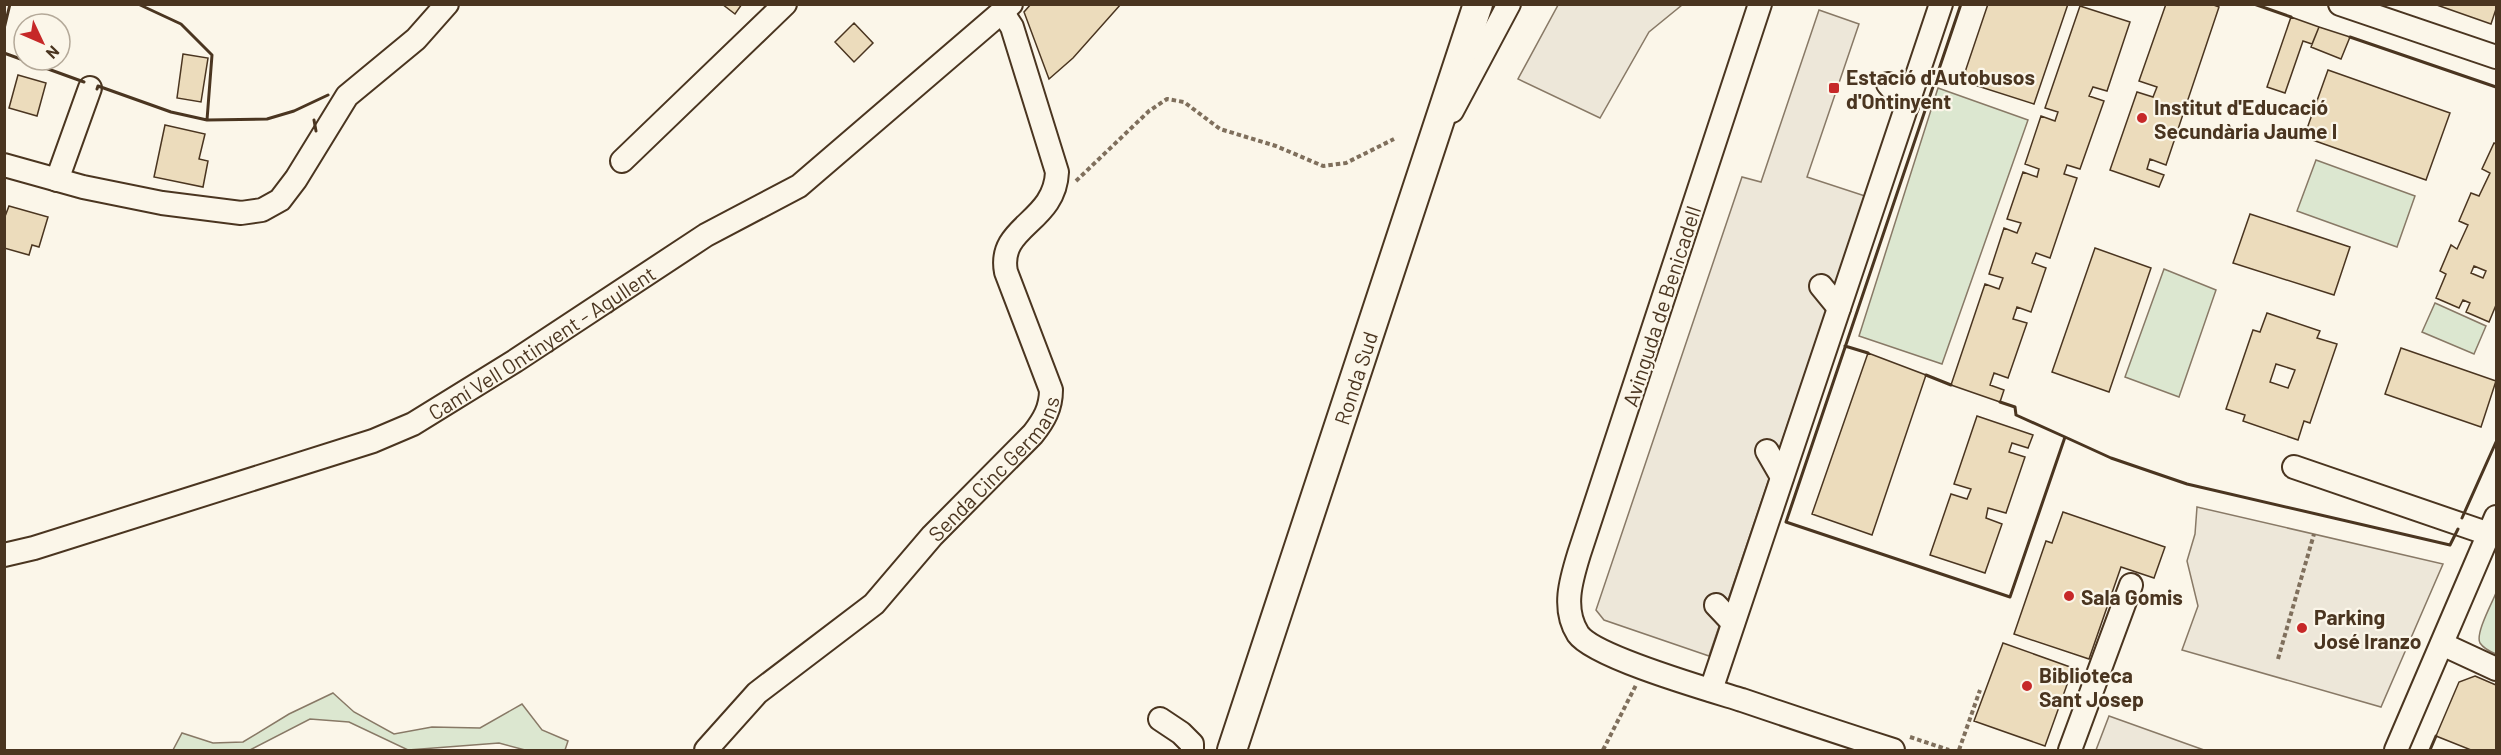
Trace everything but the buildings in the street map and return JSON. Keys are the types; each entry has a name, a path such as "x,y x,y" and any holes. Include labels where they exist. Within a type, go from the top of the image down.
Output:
{"main road":[{"name":"Ronda Sud","path":"1232,750 1478,4"}],"street":[{"path":"4,165 57,180 162,202 241,213 262,210 280,200 347,96 416,39 447,4"},
{"path":"622,161 785,4"},
{"path":"1426,159 1509,4"},
{"name":"Avinguda de Benicadell","path":"1644,668 1585,642 1578,633 1569,609 1569,593 1579,554 1760,4"},
{"path":"1711,690 1941,4"},
{"path":"2340,4 2496,57"},
{"path":"1007,9 1057,172 1056,186"},
{"name":"Camí Vell Ontinyent - Agullent","path":"4,555 44,545 351,448 412,424 515,361 706,235 799,186 1007,9"},
{"path":"1888,84 1907,106"},
{"path":"57,180 90,88"},
{"name":"Senda Cinc Germans","path":"706,750 757,693 874,604 932,536 1043,421 1049,410 1051,390 1006,272 1004,261 1010,243 1045,208 1056,186"},
{"path":"1821,286 1839,308"},
{"path":"1767,451 1782,477"},
{"path":"2294,467 2493,525 2396,750"},
{"path":"2070,750 2131,585"},
{"path":"1716,604 1733,623"},
{"path":"2442,644 2496,669"},
{"path":"1644,668 1711,690 1899,743"},
{"path":"1160,719 1181,733 1192,744 1192,750"}],"path":[{"path":"1056,186 1071,185 1149,111 1167,99 1184,102 1220,129 1276,146 1323,166 1346,163 1394,139"},
{"path":"2278,659 2314,534"},
{"path":"1603,750 1644,668"},
{"path":"1959,750 1980,690"},
{"path":"1899,743 1949,750"}],"green space":[{"path":"1938,88 2028,120 1942,364 1859,336"},
{"path":"2316,160 2415,196 2397,247 2297,211"},
{"path":"2164,269 2216,290 2179,397 2125,377"},
{"path":"2435,303 2486,326 2474,354 2422,332"},
{"path":"2496,593 2496,654 2483,647 2479,639"},
{"path":"333,693 354,712 394,734 432,727 480,728 522,704 542,730 568,741 565,750 525,750 499,743 408,750 349,722 310,719 250,750 173,750 182,733 213,743 243,742 289,714"}],"shaded area":[{"path":"1558,5 1682,5 1649,32 1600,118 1518,79"},
{"path":"1819,10 1859,24 1807,177 1865,196 1709,656 1604,620 1596,610 1742,177 1761,182"},
{"name":"Parking José Iranzo","path":"2197,507 2443,564 2381,707 2182,650 2198,606 2187,561 2195,534"},
{"path":"2109,716 2204,750 2096,750"}],"wall":[{"path":"4,29 10,4"},
{"path":"138,4 181,24 212,55 207,120"},
{"path":"1961,4 1786,522 2010,597 2065,437 2016,415 2015,407 2000,402"},
{"path":"2254,4 2291,17"},
{"path":"2350,37 2496,87"},
{"path":"4,53 84,82"},
{"path":"97,89 98,86 171,112 207,120 267,119 294,111 328,95"},
{"path":"314,120 316,131"},
{"path":"1845,346 1868,353"},
{"path":"1926,375 1951,385"},
{"path":"2065,437 2111,458 2187,484 2450,545 2458,529"},
{"path":"2462,518 2496,442"},
{"path":"2430,750 2436,736"}],"place":[{"name":"Estació d'Autobusos d'Ontinyent","path":"1834,88"},
{"name":"Institut d'Educació Secundària Jaume I","path":"2142,118"},
{"name":"Sala Gomis","path":"2069,596"},
{"name":"Parking José Iranzo","path":"2302,628"},
{"name":"Biblioteca Sant Josep","path":"2027,686"}]}
